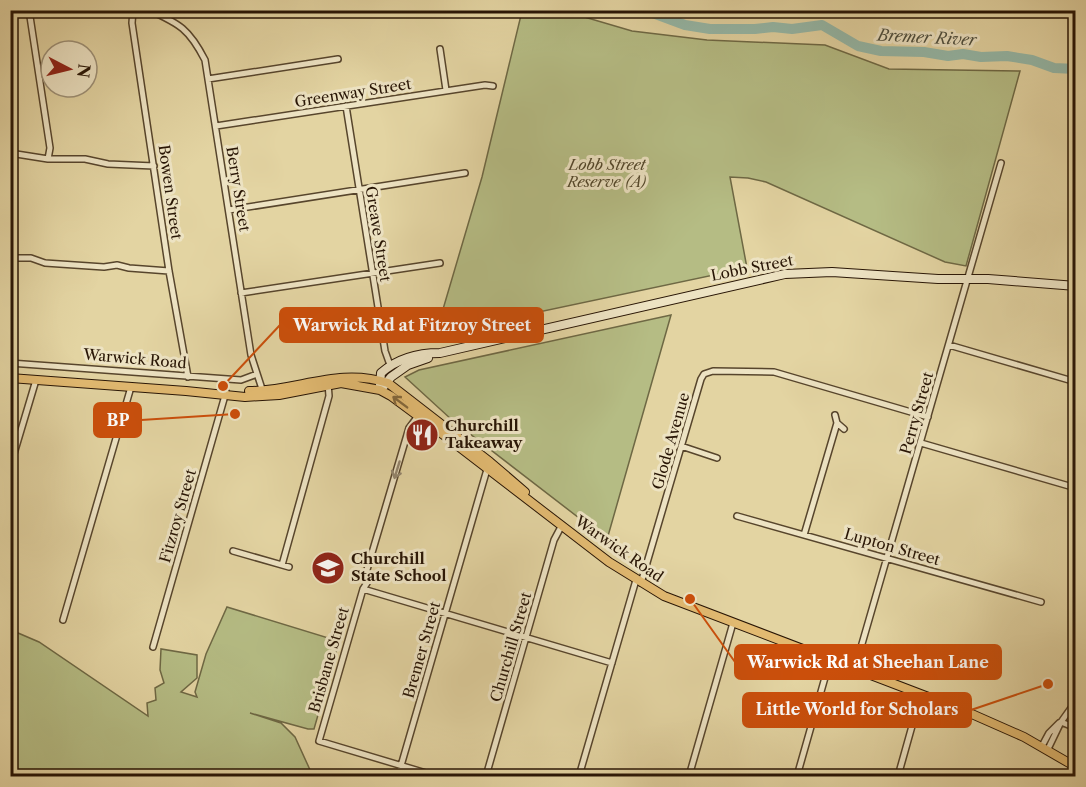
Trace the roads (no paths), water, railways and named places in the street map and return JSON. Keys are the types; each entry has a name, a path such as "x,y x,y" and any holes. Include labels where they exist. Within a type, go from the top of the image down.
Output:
{"main road":[{"name":"Lobb Street","path":"384,382 381,373 390,365 406,358 440,353 785,274 832,272 968,280 988,279 1076,286"},
{"name":"Lobb Street","path":"380,390 384,382 408,365 440,353"},
{"name":"Warwick Road","path":"10,378 186,391 264,394 347,376 384,382 609,562 663,596 965,711 1045,748 1076,767"},
{"name":"Warwick Road","path":"328,381 380,390 489,465"}],"street":[{"path":"29,10 50,148 48,159"},
{"name":"Bowen Street","path":"133,10 132,23 169,271 188,377"},
{"name":"Berry Street","path":"149,10 169,20 195,40 205,60 251,355 264,394"},
{"path":"440,49 446,90"},
{"path":"208,79 338,59"},
{"name":"Greenway Street","path":"216,126 484,84 493,86"},
{"name":"Greave Street","path":"346,106 385,351 390,365"},
{"path":"10,153 48,159 86,159 108,164 154,166"},
{"name":"Perry Street","path":"855,668 1001,164"},
{"path":"229,210 465,173"},
{"path":"10,258 31,258 45,262 104,267 117,264 129,268 169,271"},
{"path":"241,293 440,263"},
{"path":"949,345 1076,382"},
{"name":"Warwick Road","path":"10,363 241,380 257,374"},
{"name":"Glode Avenue","path":"579,777 612,663 704,374 713,371 774,372 928,417"},
{"path":"10,467 36,380"},
{"path":"233,551 285,566 328,396 328,381"},
{"path":"63,620 130,387"},
{"name":"Fitzroy Street","path":"153,647 225,393"},
{"path":"804,535 837,423 835,415"},
{"name":"Brisbane Street","path":"401,766 320,741 409,428 418,416"},
{"path":"837,423 844,429"},
{"path":"921,443 1076,488"},
{"path":"681,446 717,458"},
{"name":"Bremer Street","path":"398,777 489,465"},
{"name":"Lupton Street","path":"737,516 1041,602"},
{"name":"Churchill Street","path":"486,777 554,540 562,525"},
{"path":"363,589 612,663"},
{"path":"689,777 733,623"},
{"path":"797,777 832,660"},
{"path":"898,777 921,694"},
{"path":"1045,748 1076,701"},
{"path":"1061,722 1076,728"},
{"path":"401,766 436,777"}],"waterway":[{"name":"Bremer River","path":"640,10 685,25 710,29 773,27 792,29 822,25 858,46 881,51 924,52 948,56 963,54 981,57 1007,56 1032,60 1054,68 1076,69"}],"place":[{"name":"Warwick Rd at Fitzroy Street","path":"223,386"},
{"name":"BP","path":"235,414"},
{"name":"Churchill Takeaway","path":"422,435"},
{"name":"Churchill State School","path":"328,568"},
{"name":"Warwick Rd at Sheehan Lane","path":"690,599"},
{"name":"Little World for Scholars","path":"1048,684"}],"park label":[{"name":"Lobb Street Reserve (A)","path":"607,174"}]}
